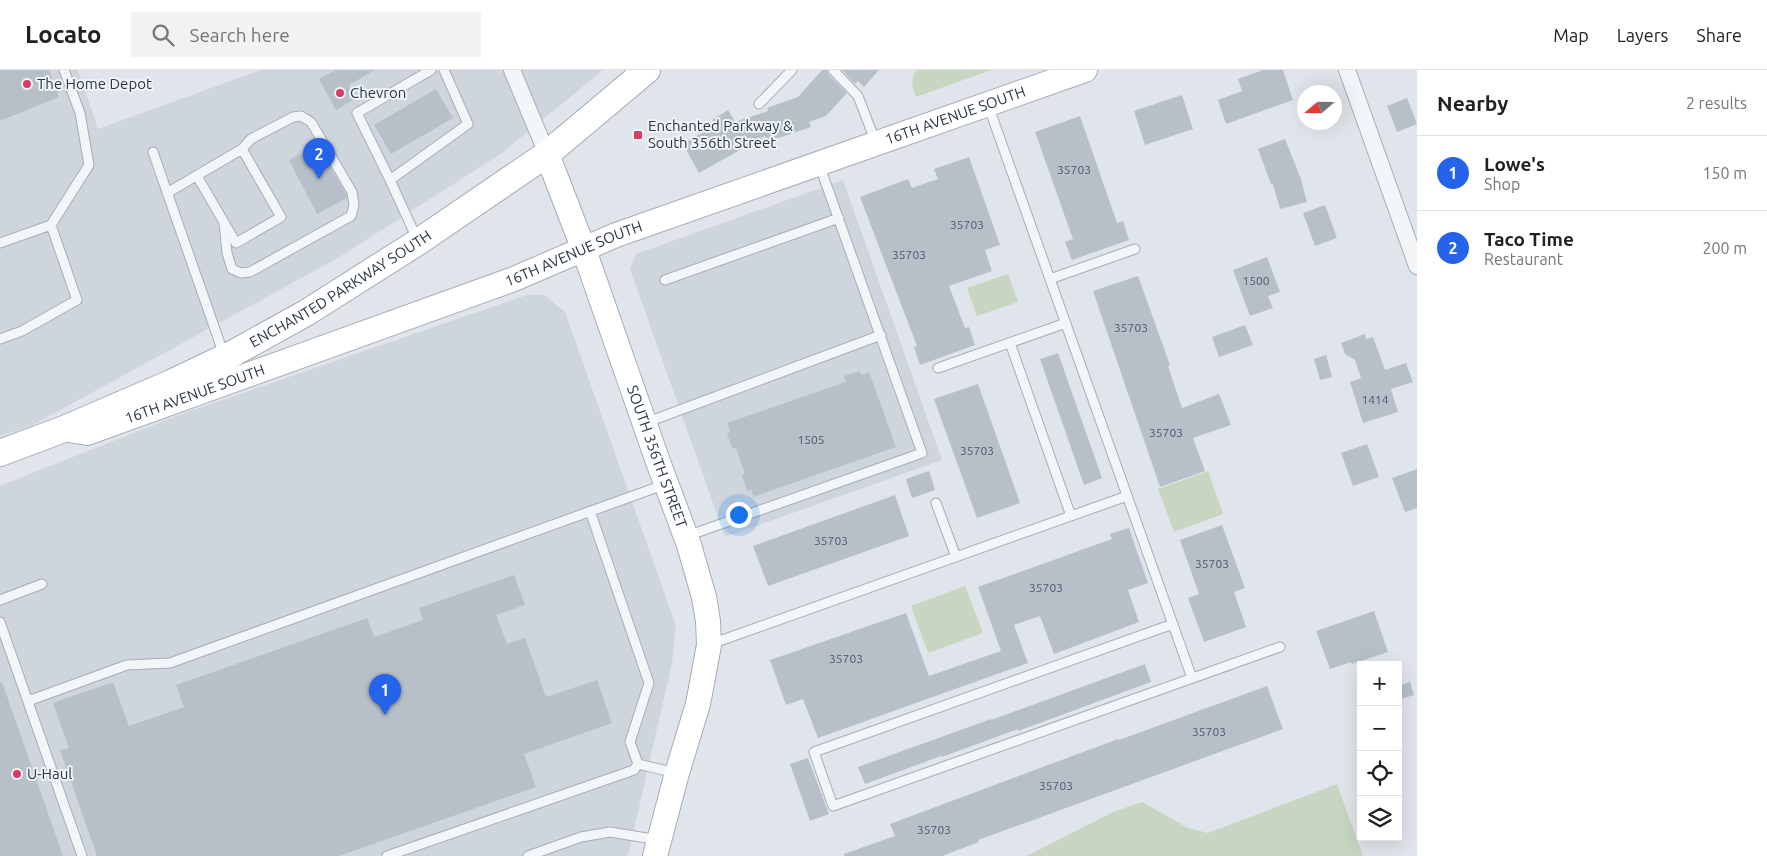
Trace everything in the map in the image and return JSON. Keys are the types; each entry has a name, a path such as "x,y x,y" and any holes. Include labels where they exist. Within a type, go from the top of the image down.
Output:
{"main road":[{"name":"16TH AVENUE SOUTH","path":"64,429 87,433 505,283 616,235 1085,70"},
{"name":"ENCHANTED PARKWAY SOUTH","path":"0,453 64,429 171,383 225,358 306,312 418,242 548,154 644,71"},
{"name":"SOUTH 356TH STREET","path":"548,154 686,536 704,597 708,621 709,645 698,704 657,848"}],"street":[{"name":"SOUTH 356TH STREET","path":"512,70 548,154"},
{"path":"1346,70 1417,266"}],"lane":[{"path":"0,243 51,225 89,165 80,113 64,70"},
{"path":"418,242 357,114 431,70"},
{"path":"390,180 468,124 444,70"},
{"path":"759,104 792,70"},
{"path":"833,70 858,96 876,143"},
{"path":"988,103 1192,678"},
{"path":"167,193 242,149 251,139 280,122 301,116 311,122 352,192 354,205 351,216 250,272 241,273 232,269 227,254 224,223"},
{"path":"197,176 236,244 281,217 242,149"},
{"path":"153,152 225,358"},
{"path":"686,536 922,453 819,164"},
{"path":"665,280 839,218"},
{"path":"0,340 22,331 77,300 51,225"},
{"path":"1050,279 1135,248"},
{"path":"938,368 1066,323"},
{"path":"644,423 880,335"},
{"path":"1010,343 1071,516"},
{"path":"28,701 127,665 170,663 666,484"},
{"path":"709,645 1127,496"},
{"path":"936,503 956,557"},
{"path":"590,511 649,683 630,742 638,764"},
{"path":"0,600 42,584"},
{"path":"0,622 4,645 28,701 82,856"},
{"path":"1173,624 814,752 833,806 1280,647"},
{"path":"638,764 677,774"},
{"path":"387,856 634,770 638,764"},
{"path":"528,856 581,838 610,832 657,848"}],"shaded area":[{"path":"0,70 78,70 98,129 261,70 603,70 502,153 338,258 31,426 0,436"},
{"path":"843,180 942,460 725,537 630,269 636,254"},
{"path":"527,295 544,295 565,312 676,626 672,663 628,856 0,856 0,486 176,416"}],"green space":[{"path":"917,70 991,70 916,97 912,83 913,76"},
{"path":"1008,274 1018,302 977,316 967,288"},
{"path":"1208,471 1223,514 1174,532 1158,489"},
{"path":"965,586 983,633 928,653 911,606"},
{"path":"1337,784 1363,856 1027,856 1113,812 1142,802 1188,828 1208,833"}],"building":[{"name":"The Home Depot","path":"0,70 49,70 59,97 0,121"},
{"name":"Chevron","path":"336,70 375,70 349,85 356,98 336,110 319,79"},
{"path":"822,70 827,70 828,74 847,93 826,116 809,122 811,127 767,142 765,136 699,173 683,144 715,125 712,120 728,110 735,122 768,111 767,108 798,97"},
{"path":"842,70 879,70 864,87 858,81 855,84"},
{"path":"1263,70 1283,70 1293,100 1226,124 1218,100 1242,91 1238,79"},
{"name":"Chevron","path":"436,89 453,118 391,154 374,125"},
{"path":"1182,95 1193,129 1145,145 1134,111"},
{"path":"1407,98 1417,124 1397,132 1387,106"},
{"path":"1080,116 1117,223 1123,221 1129,240 1072,260 1065,242 1073,239 1035,132"},
{"path":"1285,139 1301,179 1307,202 1280,209 1273,184 1271,184 1258,149"},
{"path":"317,145 347,198 317,214 289,160"},
{"path":"969,157 1000,245 985,250 992,271 949,286 965,328 969,327 975,345 920,365 914,347 917,346 860,197 908,179 912,188 938,179 934,169"},
{"path":"1325,205 1337,238 1315,246 1303,213"},
{"path":"1267,257 1280,292 1268,296 1273,308 1250,316 1233,270"},
{"path":"1138,276 1170,365 1168,366 1182,408 1219,394 1231,425 1193,438 1205,471 1160,487 1093,291"},
{"path":"1245,325 1253,345 1219,357 1212,337"},
{"path":"1365,334 1366,339 1373,337 1385,370 1406,363 1413,382 1391,389 1398,412 1363,423 1350,382 1361,378 1355,360 1345,354 1341,343"},
{"path":"1058,353 1102,478 1084,485 1040,359"},
{"path":"1326,355 1332,377 1320,380 1314,359"},
{"path":"860,371 861,375 869,372 896,447 753,497 751,489 747,491 742,475 745,474 736,448 732,448 727,433 730,432 727,423 846,382 844,376"},
{"path":"978,384 1020,503 977,518 934,399"},
{"path":"1367,444 1379,477 1353,486 1341,453"},
{"path":"1417,469 1417,508 1405,512 1392,478"},
{"path":"929,471 935,490 912,498 906,479"},
{"path":"895,495 909,536 768,586 753,546"},
{"path":"1222,525 1245,588 1234,592 1246,627 1204,642 1188,598 1199,594 1180,540"},
{"path":"1129,528 1148,583 1128,590 1139,622 1054,654 1040,616 1014,625 1028,663 818,738 803,699 786,705 770,660 906,613 929,676 1001,651 978,587 1112,539 1110,534"},
{"path":"514,575 525,605 496,615 507,644 525,638 546,697 597,680 612,723 524,754 536,787 339,856 97,856 60,750 69,748 53,703 113,682 129,726 184,707 176,685 367,618 374,637 423,620 419,608"},
{"path":"1374,611 1388,652 1330,669 1316,631"},
{"path":"1145,664 1151,682 1018,731 1018,729 865,784 858,767 991,720"},
{"name":"U-Haul","path":"0,682 2,682 63,856 0,856"},
{"path":"1410,682 1414,695 1402,699 1402,685"},
{"path":"1267,686 1283,729 978,840 979,842 942,856 844,856 844,854 895,836 890,824"},
{"path":"808,758 829,814 810,821 790,764"}],"place":[{"name":"The Home Depot","path":"27,84"},
{"name":"Chevron","path":"340,93"},
{"name":"Enchanted Parkway & South 356th Street","path":"638,135"},
{"name":"Taco Time","path":"319,179"},
{"name":"Lowe's","path":"385,715"},
{"name":"U-Haul","path":"17,774"}]}
